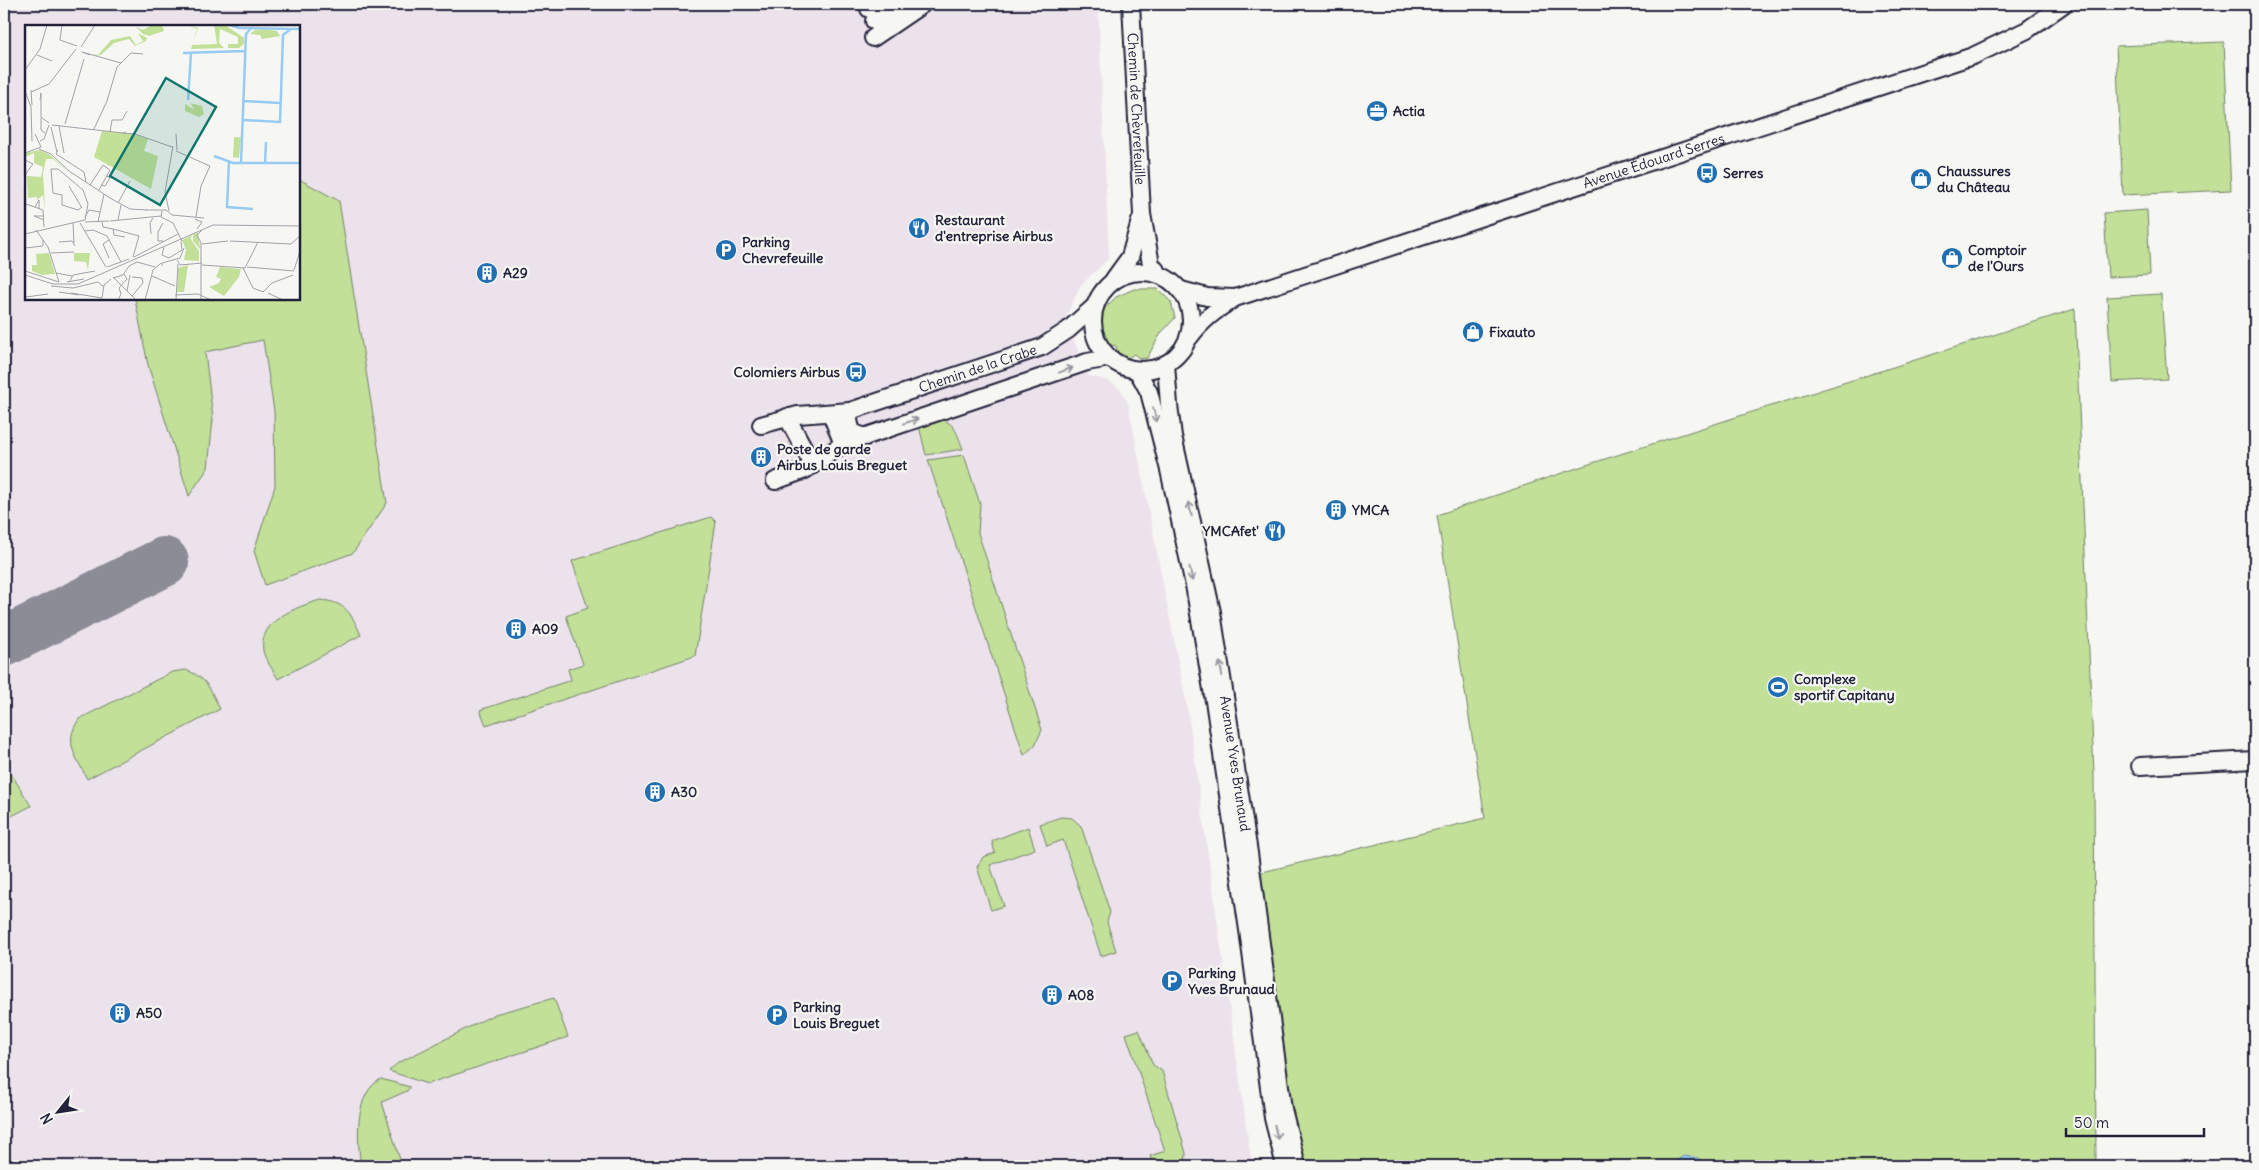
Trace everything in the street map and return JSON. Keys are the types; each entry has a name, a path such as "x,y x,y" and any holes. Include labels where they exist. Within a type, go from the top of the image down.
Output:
{"street":[{"path":"897,4 871,15 916,4"},
{"path":"873,38 922,4"},
{"name":"Chemin de Chèvrefeuille","path":"1131,4 1142,214 1152,264 1159,274"},
{"name":"Avenue Édouard Serres","path":"1189,338 1200,322 1235,298 1965,59 2027,30 2064,4"},
{"name":"Chemin de Chèvrefeuille","path":"1114,279 1130,257 1142,214"},
{"path":"1142,271 1159,274 1171,280 1181,290 1189,305 1192,322 1189,338 1176,357 1166,364 1152,369 1137,370 1122,366 1101,349 1095,337 1092,322 1095,306 1104,288 1114,279 1126,274 1142,271"},
{"name":"Avenue Édouard Serres","path":"1181,290 1207,297 1235,298"},
{"name":"Chemin de la Crabe","path":"760,425 787,417 850,411 1042,347 1068,330 1095,306"},
{"name":"Chemin de la Crabe","path":"775,481 799,473 843,444 1087,362 1110,358"},
{"name":"Avenue Yves Brunaud","path":"1166,364 1173,436 1214,621 1249,853 1284,1109 1297,1166"},
{"name":"Avenue Yves Brunaud","path":"1137,370 1149,392 1171,478 1194,585 1215,707 1248,930 1273,1118 1285,1166"},
{"path":"850,411 849,421 852,432 865,437"},
{"path":"831,414 843,444"},
{"path":"787,417 813,465"},
{"path":"2140,766 2255,760"}],"shaded area":[{"path":"4,4 1098,4 1109,258 1080,286 1065,320 1089,376 1107,380 1120,389 1128,403 1188,712 1250,1153 1254,1166 4,1166"}],"green space":[{"path":"2224,42 2231,190 2123,195 2116,46"},
{"path":"300,180 339,201 387,503 353,553 265,585 254,551 275,486 274,411 263,340 205,352 213,419 208,468 189,496 148,365 135,300 300,300"},
{"path":"2147,210 2150,275 2108,277 2104,213"},
{"path":"1134,289 1158,289 1171,302 1175,318 1161,333 1147,358 1140,359 1134,354 1128,358 1118,354 1116,346 1107,344 1100,329 1100,313 1116,297"},
{"path":"2161,294 2167,379 2112,382 2107,297"},
{"name":"Complexe sportif Capitany","path":"2075,309 2094,774 2096,1166 1291,1166 1246,876 1485,818 1437,515 1583,466"},
{"path":"936,417 948,422 954,428 963,449 926,455 918,422"},
{"path":"964,455 980,504 978,533 1042,730 1035,745 1024,755 928,460"},
{"path":"711,517 716,522 695,656 486,725 480,710 571,680 568,669 583,664 566,616 588,608 572,561"},
{"path":"320,600 336,603 347,610 361,635 278,679 263,651 263,640 267,631 281,616"},
{"path":"186,670 199,677 208,685 220,709 87,779 75,756 72,742 74,728 79,719 172,672"},
{"path":"4,769 12,775 31,806 4,820"},
{"path":"1061,817 1072,818 1081,826 1110,912 1107,922 1116,951 1101,956 1063,840 1047,846 1040,824"},
{"path":"1028,827 1035,849 990,865 1004,906 991,910 977,867 983,857 995,853 992,841"},
{"path":"554,998 568,1037 427,1084 389,1071 398,1063 495,1014"},
{"path":"1139,1030 1153,1065 1162,1071 1186,1153 1185,1166 1154,1166 1150,1156 1165,1151 1126,1034"},
{"path":"381,1079 410,1087 407,1091 382,1102 402,1166 361,1166 358,1131 359,1118 366,1095 372,1086"}],"water":[{"path":"1684,1156 1698,1158 1708,1166 1667,1166"}],"taxiway":[{"path":"4,642 164,562"}],"place":[{"name":"Actia","path":"1377,111"},
{"name":"Serres","path":"1707,173"},
{"name":"Chaussures du Château","path":"1921,179"},
{"name":"Restaurant d'entreprise Airbus","path":"919,228"},
{"name":"Parking Chevrefeuille","path":"726,250"},
{"name":"Comptoir de l'Ours","path":"1952,258"},
{"name":"A29","path":"487,273"},
{"name":"Fixauto","path":"1473,332"},
{"name":"Colomiers Airbus","path":"856,372"},
{"name":"Poste de garde Airbus Louis Breguet","path":"761,457"},
{"name":"YMCA","path":"1336,510"},
{"name":"YMCAfet'","path":"1275,531"},
{"name":"A09","path":"516,629"},
{"name":"Complexe sportif Capitany","path":"1778,687"},
{"name":"A30","path":"655,792"},
{"name":"Parking Yves Brunaud","path":"1172,981"},
{"name":"A08","path":"1052,995"},
{"name":"A50","path":"120,1013"},
{"name":"Parking Louis Breguet","path":"777,1015"}]}
